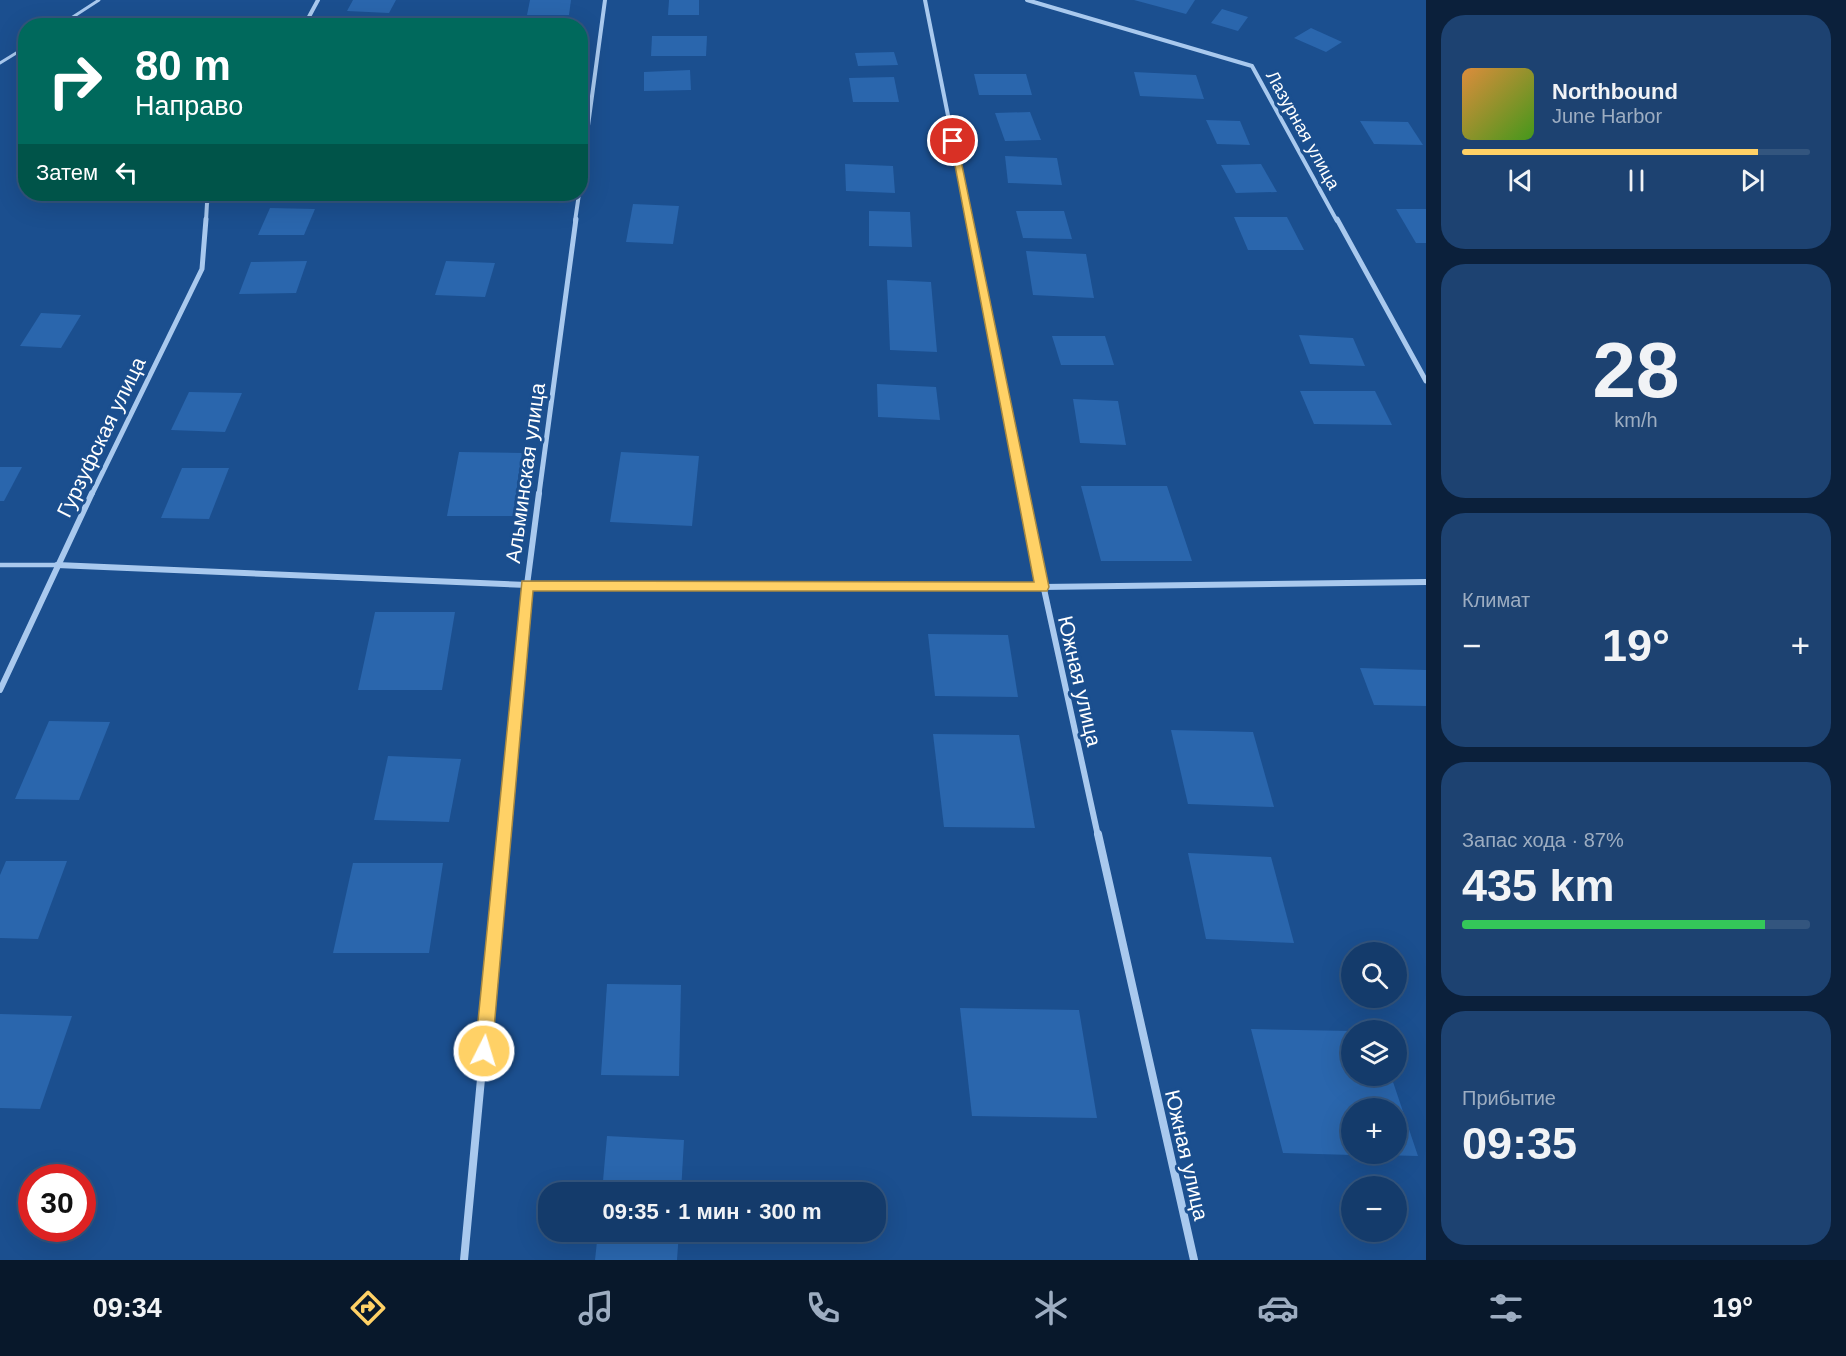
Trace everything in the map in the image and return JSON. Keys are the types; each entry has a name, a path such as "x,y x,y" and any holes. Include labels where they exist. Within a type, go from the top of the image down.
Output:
{"street":[{"path":"308,18 318,0"},
{"path":"588,126 605,0"},
{"name":"Южная улица","path":"925,0 1042,587 1194,1260"},
{"name":"Лазурная улица","path":"1027,0 1252,66 1426,381"},
{"name":"Гурзуфская улица","path":"0,690 57,565 202,269 208,201"},
{"name":"Альминская улица","path":"464,1260 527,585 578,201"},
{"path":"57,565 527,585 1042,587 1426,582"}],"lane":[{"path":"71,18 99,0"},
{"path":"0,63 18,52"},
{"path":"0,565 57,565"}],"building":[{"path":"353,0 396,0 389,13 347,11"},
{"path":"530,0 571,0 569,15 527,15"},
{"path":"669,0 699,0 699,15 668,15"},
{"path":"1134,0 1195,0 1186,14"},
{"path":"1222,9 1248,17 1238,31 1211,23"},
{"path":"1311,28 1342,42 1326,52 1294,38"},
{"path":"652,36 707,36 706,56 651,56"},
{"path":"894,52 898,65 858,66 855,53"},
{"path":"690,70 691,90 644,91 644,72"},
{"path":"1134,72 1196,75 1204,99 1140,96"},
{"path":"974,74 1026,74 1032,95 979,95"},
{"path":"894,77 899,102 853,102 849,78"},
{"path":"1030,112 1041,140 1005,141 995,113"},
{"path":"1206,120 1240,121 1250,145 1217,144"},
{"path":"1360,121 1408,122 1423,145 1374,144"},
{"path":"1005,156 1057,158 1062,185 1008,183"},
{"path":"845,164 893,166 895,193 846,191"},
{"path":"1261,164 1277,192 1236,193 1221,165"},
{"path":"633,204 679,206 673,244 626,242"},
{"path":"270,208 315,209 304,235 258,235"},
{"path":"1396,209 1426,209 1426,243 1416,243"},
{"path":"869,211 910,212 912,247 869,246"},
{"path":"1016,211 1064,211 1072,239 1023,238"},
{"path":"1234,217 1287,217 1304,250 1248,250"},
{"path":"1026,251 1086,254 1094,298 1033,295"},
{"path":"307,261 296,293 239,294 251,262"},
{"path":"446,261 495,263 485,297 435,295"},
{"path":"887,280 931,282 937,352 890,350"},
{"path":"41,313 81,315 61,348 20,346"},
{"path":"1299,335 1353,338 1365,366 1310,364"},
{"path":"1052,336 1105,336 1114,365 1061,365"},
{"path":"877,384 936,387 940,420 878,417"},
{"path":"1300,391 1375,391 1392,425 1314,424"},
{"path":"189,392 242,393 225,432 171,430"},
{"path":"1073,399 1118,401 1126,445 1080,443"},
{"path":"459,452 522,453 513,516 447,516"},
{"path":"621,452 699,456 692,526 610,522"},
{"path":"0,467 22,467 4,501 0,501"},
{"path":"182,468 229,468 209,519 161,518"},
{"path":"1081,486 1167,486 1192,561 1101,561"},
{"path":"375,612 455,612 442,690 358,690"},
{"path":"928,634 1008,635 1018,697 935,696"},
{"path":"1360,668 1426,670 1426,706 1374,705"},
{"path":"49,721 110,722 79,800 15,799"},
{"path":"1171,730 1253,732 1274,807 1188,804"},
{"path":"933,734 1019,735 1035,828 944,827"},
{"path":"388,756 461,759 449,822 374,820"},
{"path":"1188,853 1271,857 1294,943 1206,939"},
{"path":"6,861 67,861 38,939 0,938 0,875"},
{"path":"353,863 443,863 429,953 333,953"},
{"path":"607,984 681,985 679,1076 601,1075"},
{"path":"960,1008 1079,1010 1097,1118 972,1116"},
{"path":"0,1014 72,1016 40,1109 0,1108"},
{"path":"1251,1029 1341,1031 1341,1086 1394,1086 1398,1098 1341,1098 1341,1155 1283,1153"},
{"path":"1407,1123 1418,1156 1407,1156"},
{"path":"607,1136 684,1140 682,1182 603,1182"},
{"path":"597,1242 678,1242 677,1260 595,1260"}],"route":[{"path":"484,1051 527,585 1042,587 953,141"}]}
